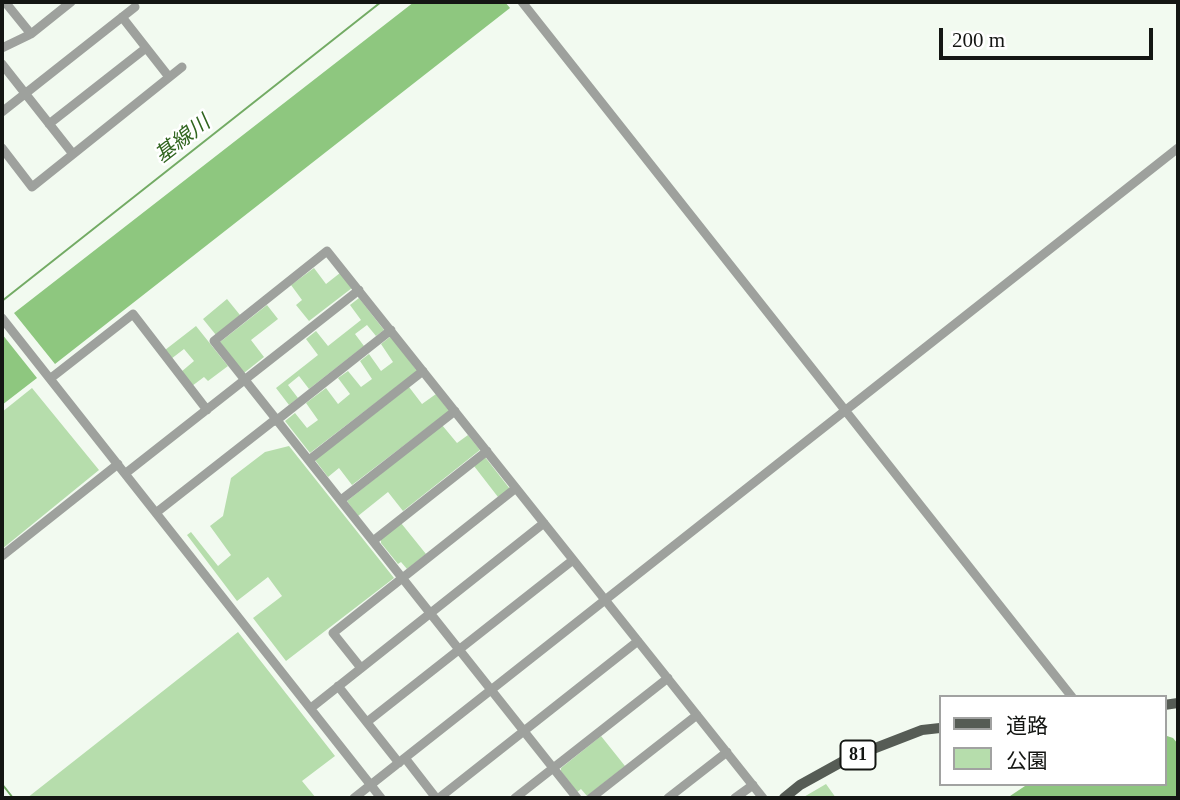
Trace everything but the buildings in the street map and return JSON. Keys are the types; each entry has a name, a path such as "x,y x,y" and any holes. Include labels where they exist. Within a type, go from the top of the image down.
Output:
{"main road":[{"name":"81","path":"784,798 800,785 847,759 922,730 939,728"}],"street":[{"path":"5,2 31,34"},
{"path":"2,48 31,34 58,6 71,2"},
{"path":"522,2 1070,695"},
{"path":"2,112 135,7"},
{"path":"122,18 169,77"},
{"path":"49,124 146,48"},
{"path":"2,64 73,154"},
{"path":"2,148 32,187 182,68"},
{"path":"354,798 1178,148"},
{"path":"577,798 214,341 327,251 763,798"},
{"path":"126,473 359,290"},
{"path":"51,378 133,314 207,410"},
{"path":"2,319 382,798"},
{"path":"157,512 391,330"},
{"path":"309,460 423,371"},
{"path":"341,500 455,411"},
{"path":"373,541 487,451"},
{"path":"2,556 118,464"},
{"path":"362,668 333,633 516,488"},
{"path":"311,708 544,523"},
{"path":"367,722 573,560"},
{"path":"338,686 367,722 438,798 638,640"},
{"path":"515,798 667,678"},
{"path":"591,798 697,715"},
{"path":"668,798 726,752"},
{"path":"735,798 752,785"}],"green space":[{"path":"414,2 505,2 510,8 55,364 14,313"},
{"path":"314,268 326,284 340,273 352,288 309,321 296,305 302,300 291,285"},
{"path":"359,298 384,330 376,336 367,325 355,334 364,346 309,389 299,376 288,385 298,398 289,405 276,388 318,355 306,339 316,331 328,346 361,320 350,305"},
{"path":"227,299 240,315 216,335 203,319"},
{"path":"267,305 278,319 251,340 264,357 244,373 220,342"},
{"path":"196,326 228,366 208,381 204,377 192,386 181,372 194,361 184,349 171,359 165,350"},
{"path":"2,334 37,378 2,405"},
{"path":"391,336 417,371 310,453 285,421 295,413 307,428 318,420 306,403 326,388 338,404 350,394 338,378 348,371 361,387 372,379 360,361 369,354 381,371 393,362 381,344"},
{"path":"409,387 422,404 436,394 449,411 352,485 339,468 328,477 315,460"},
{"path":"32,388 99,470 2,549 2,412"},
{"path":"442,425 457,443 468,435 480,450 403,511 388,492 358,516 347,501"},
{"path":"289,446 394,578 286,661 253,618 282,596 268,577 237,601 187,535 191,532 218,566 231,555 210,526 223,516 231,478 265,452"},
{"path":"485,457 510,489 498,497 474,466"},
{"path":"401,523 426,554 407,569 401,562 398,564 381,543 381,539"},
{"path":"238,632 335,756 302,781 316,798 27,798"},
{"path":"601,736 625,766 587,796 581,789 577,792 561,768"},
{"path":"1166,736 1178,744 1178,798 1007,798 1025,786 1166,786"},
{"path":"826,784 836,798 802,798"}],"waterway":[{"name":"基線川","path":"2,301 381,2"},
{"path":"2,784 13,798"}]}
